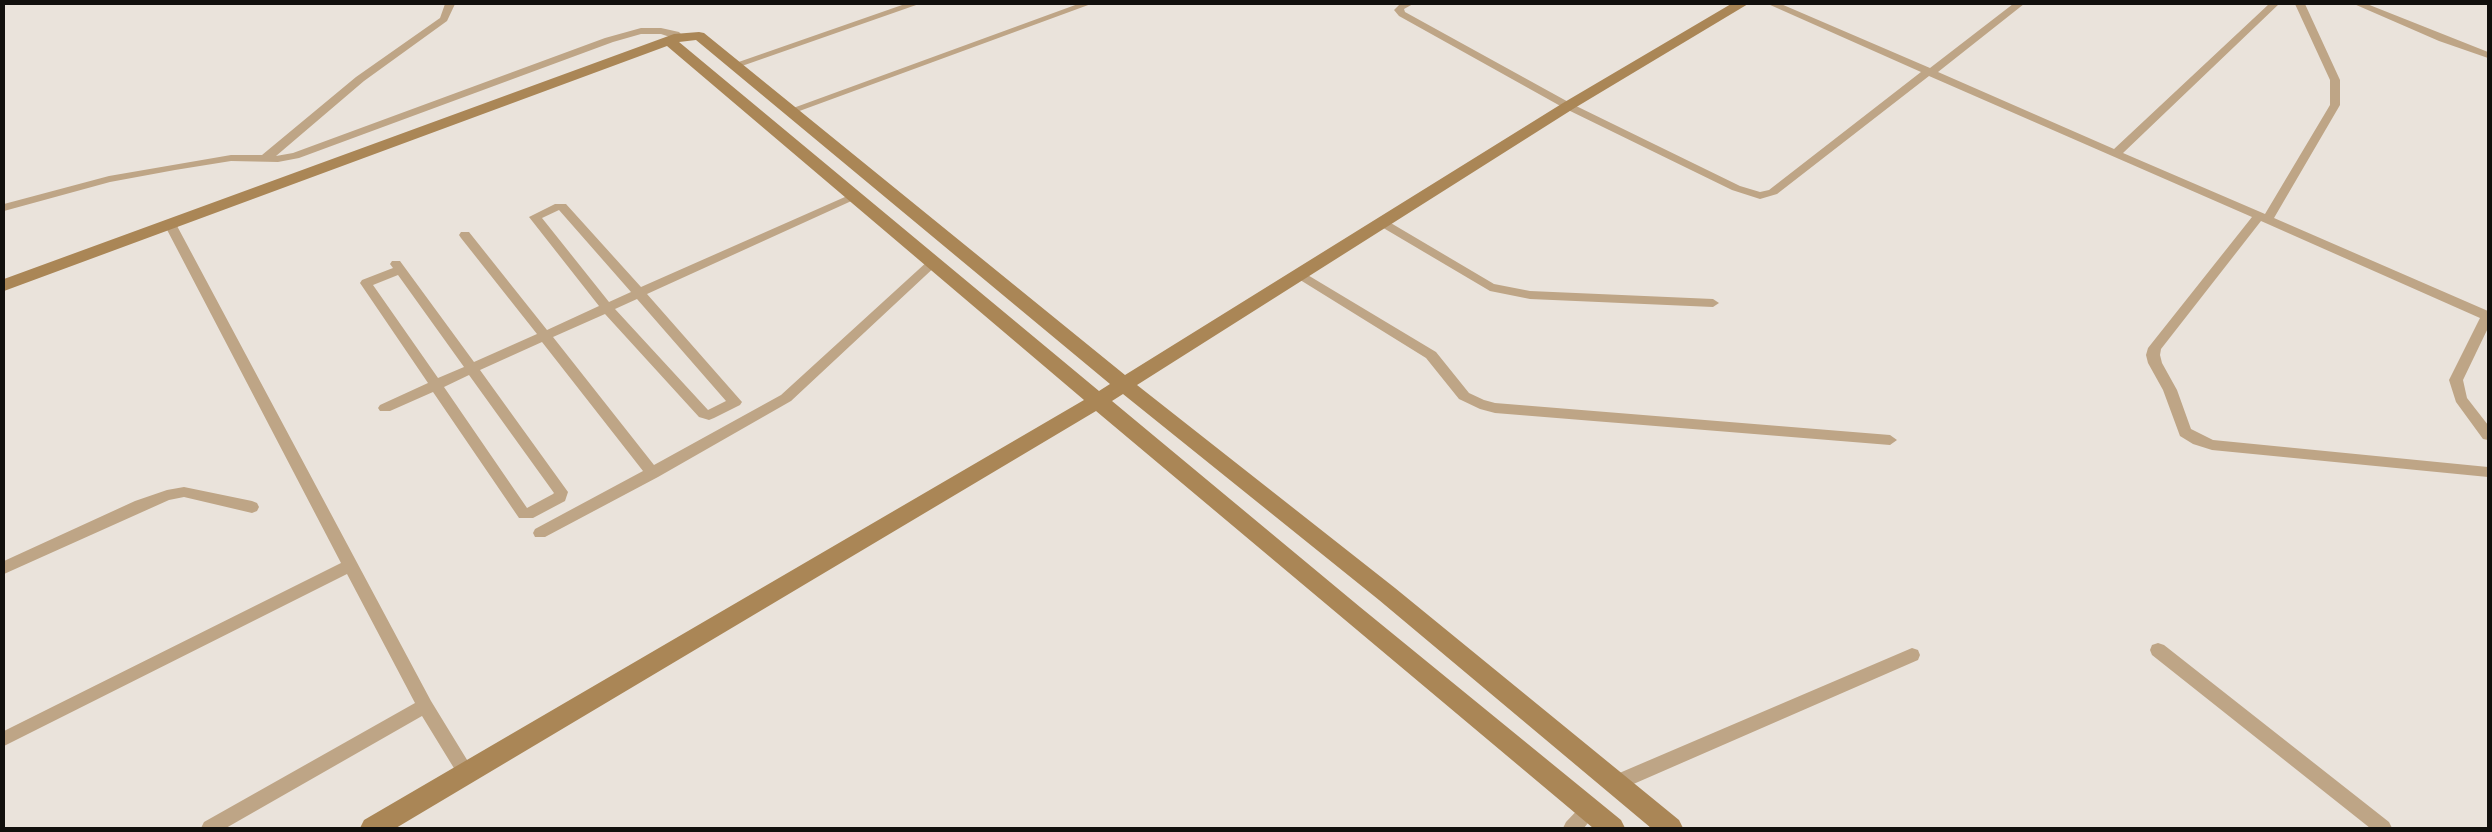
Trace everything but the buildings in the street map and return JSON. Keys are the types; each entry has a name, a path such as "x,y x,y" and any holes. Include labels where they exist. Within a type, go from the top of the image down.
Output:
{"street":[{"path":"266,158 360,79 444,20 450,4"},
{"path":"735,65 914,4"},
{"path":"790,111 1086,4"},
{"path":"1408,4 1399,10 1402,14 1568,106 1736,188 1760,196 1773,192 2019,4"},
{"path":"373,828 1124,385 1568,106 1741,4"},
{"path":"1773,4 2488,315 2456,380 2461,399 2488,434"},
{"path":"2116,153 2274,4"},
{"path":"2300,4 2334,80 2336,90 2335,105 2264,217 2155,348 2153,355 2155,363 2170,390 2186,432 2198,440 2212,445 2488,472"},
{"path":"2359,4 2443,39 2488,55"},
{"path":"4,208 108,179 231,158 278,159 295,156 332,144 609,40 642,30 675,34 674,39"},
{"path":"4,285 674,39 699,36 1124,385 1394,601 1670,828"},
{"path":"674,39 854,196 1097,401 1612,828"},
{"path":"385,408 854,196"},
{"path":"562,206 735,402 709,415 704,414 607,308 535,217 536,215 562,206"},
{"path":"1384,223 1490,286 1512,292 1713,303"},
{"path":"170,224 425,706 466,773"},
{"path":"465,236 653,473"},
{"path":"540,533 653,473 786,398 933,262"},
{"path":"397,267 472,369 561,492 560,497 528,514 524,514 437,384 366,283 397,267"},
{"path":"1301,275 1432,355 1464,396 1494,408 1890,440"},
{"path":"1105,369 1122,373 1135,373 1150,369"},
{"path":"1145,402 1142,383 1150,369"},
{"path":"4,568 167,494 184,492 252,507"},
{"path":"4,739 350,566"},
{"path":"2158,650 2383,828"},
{"path":"1616,784 1912,655"},
{"path":"210,828 425,706"},
{"path":"1572,828 1590,810"}]}
